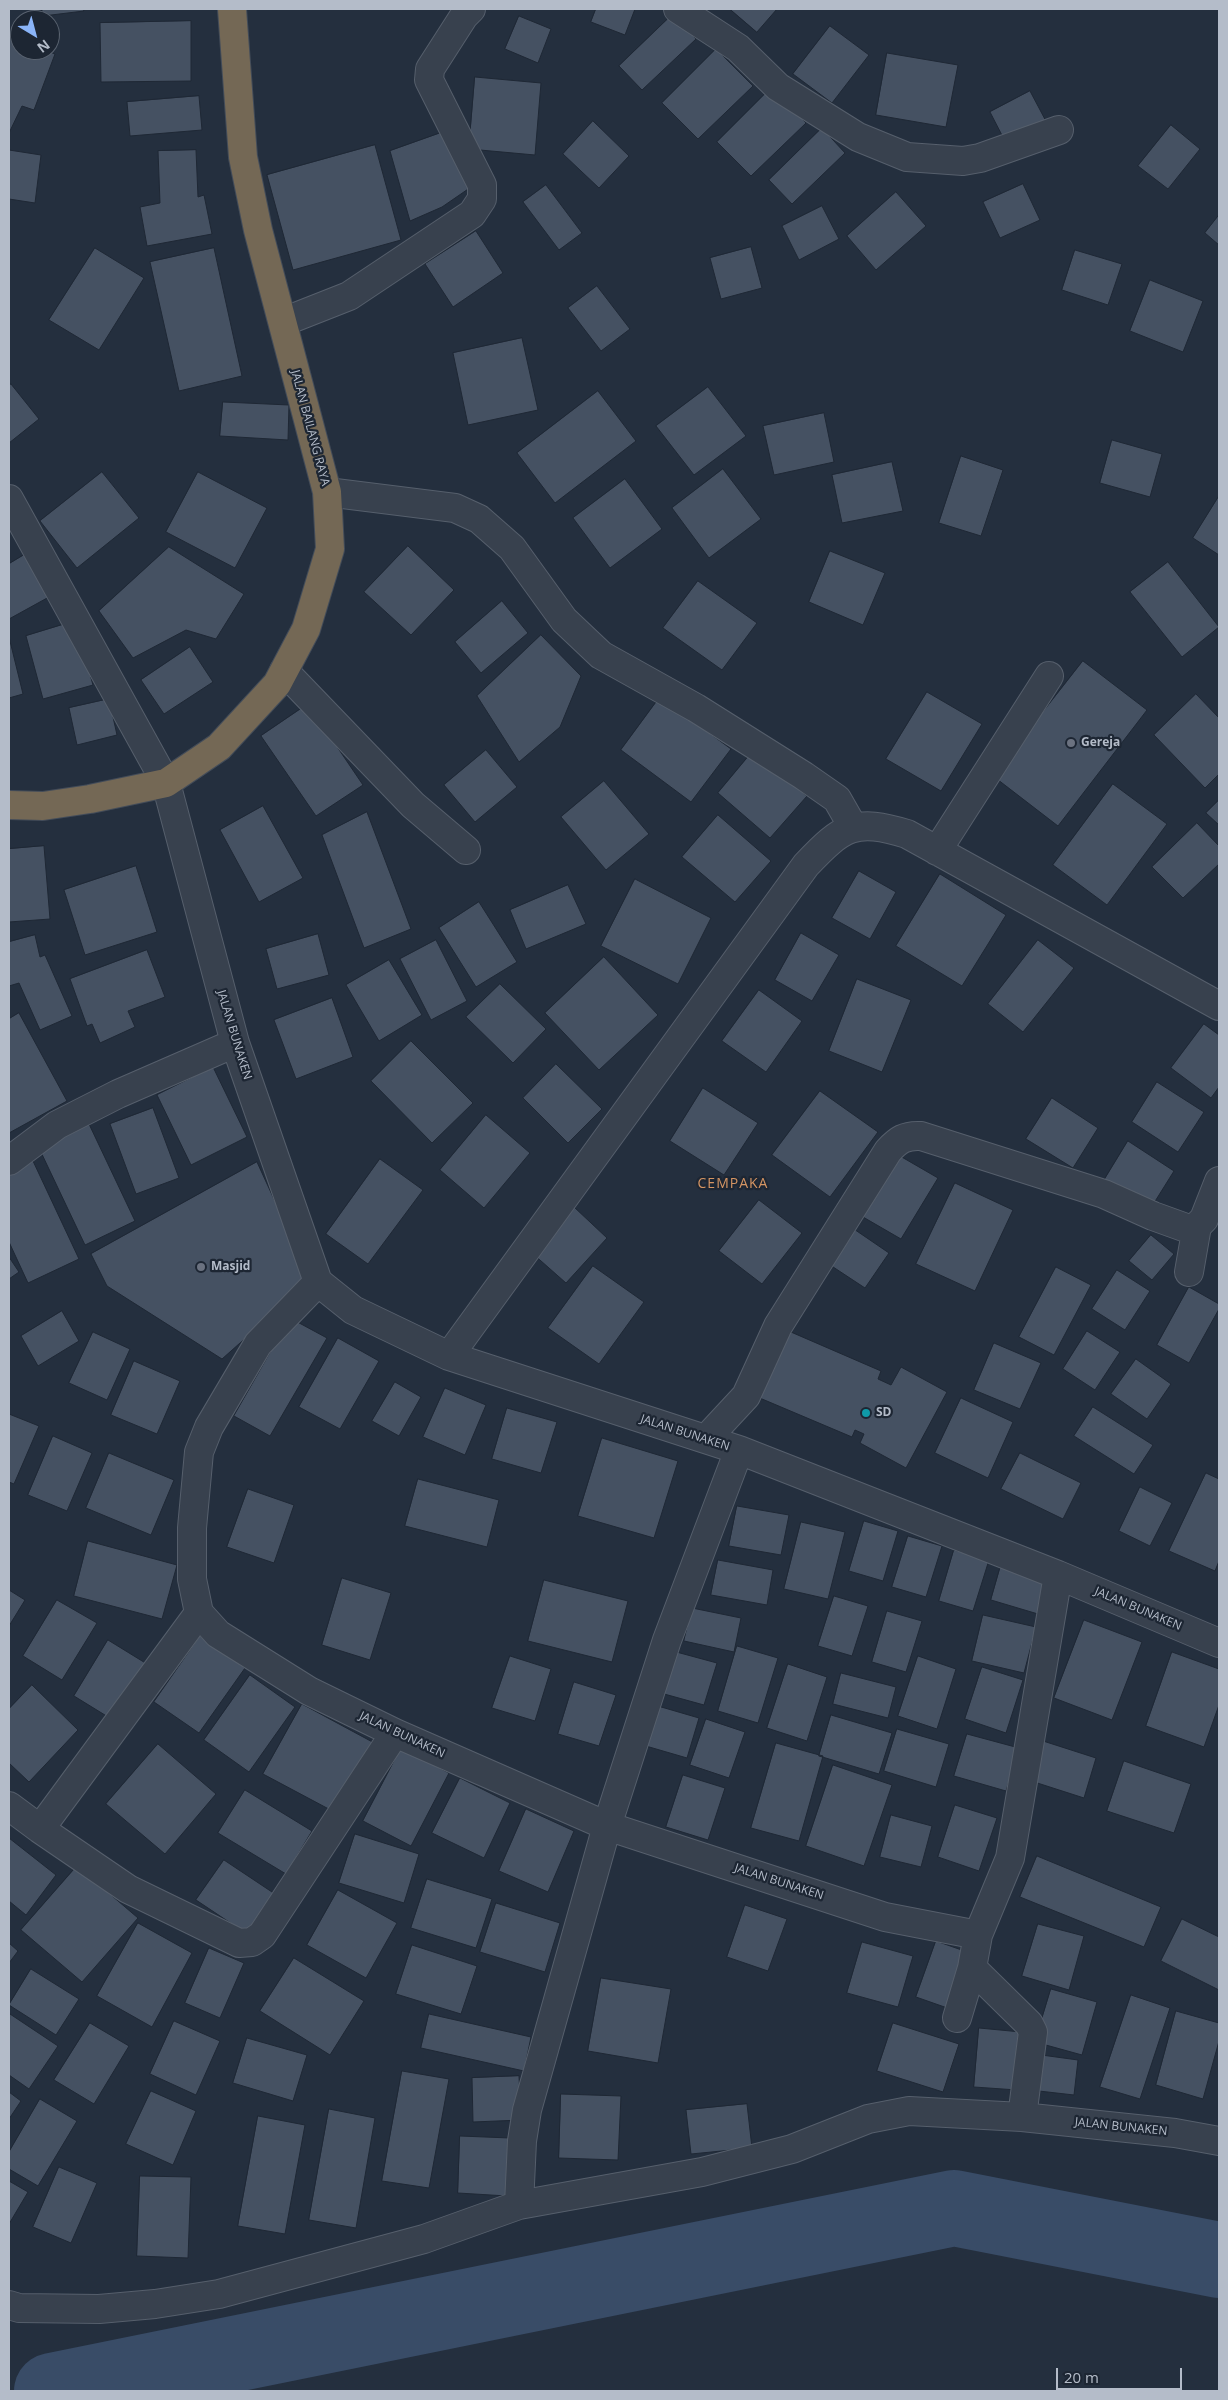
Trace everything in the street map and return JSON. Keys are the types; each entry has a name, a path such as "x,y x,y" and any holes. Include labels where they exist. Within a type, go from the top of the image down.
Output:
{"highway":[{"name":"JALAN BAILANG RAYA","path":"9,806 43,806 90,799 166,783 219,747 277,684 306,629 330,549 327,492 258,230 243,157 232,9"}],"street":[{"path":"283,322 349,296 472,214 482,199 482,185 429,80 430,69 464,16 471,9"},
{"path":"678,9 738,48 778,87 858,137 907,157 963,161 980,158 1059,130"},
{"path":"327,492 455,508 479,519 512,548 564,620 601,655 696,708 804,776 837,799 853,827"},
{"name":"JALAN BUNAKEN","path":"9,499 166,783 235,1043 318,1282 353,1310 449,1356 739,1450 1058,1575 1219,1643"},
{"path":"284,671 413,805 466,850"},
{"path":"936,851 1049,676"},
{"path":"449,1356 806,865 827,844 853,827 868,825 908,834 1219,1006"},
{"path":"9,1161 57,1125 109,1098 235,1043"},
{"path":"706,1439 746,1396 778,1326 888,1151 899,1139 910,1135 921,1136 1104,1194 1153,1216 1189,1229 1197,1226 1204,1219 1219,1181"},
{"path":"1189,1272 1197,1226"},
{"path":"40,1829 199,1613 192,1579 192,1528 199,1452 214,1418 258,1344 318,1282"},
{"path":"519,2205 522,2141 527,2110 608,1826 667,1640 739,1450"},
{"path":"957,2018 972,1968 978,1934 1010,1858 1058,1575"},
{"name":"JALAN BUNAKEN","path":"199,1613 218,1634 310,1691 395,1733 608,1826 885,1917 978,1934"},
{"path":"9,1806 128,1889 239,1943 252,1942 262,1935 395,1733"},
{"path":"972,1968 1029,2024 1033,2032 1022,2118"},
{"name":"JALAN BUNAKEN","path":"9,2305 19,2308 99,2309 155,2304 219,2294 424,2239 519,2205 702,2172 792,2149 868,2119 909,2111 1022,2118 1176,2132 1219,2141"}],"building":[{"path":"83,9 84,11 60,14 60,10 42,10"},
{"path":"596,9 635,9 625,35 591,22"},
{"path":"730,9 777,9 757,32"},
{"path":"672,15 696,39 642,90 619,66"},
{"path":"519,16 551,29 538,63 505,49"},
{"path":"191,21 191,81 101,82 100,23"},
{"path":"830,26 869,55 832,103 793,74"},
{"path":"9,36 10,60 53,60 34,110 22,106 9,133"},
{"path":"716,49 753,86 698,139 662,103"},
{"path":"887,53 958,65 946,127 876,115"},
{"path":"475,77 541,83 535,155 469,149"},
{"path":"771,88 806,123 751,176 717,142"},
{"path":"1030,91 1048,125 1007,145 990,112"},
{"path":"199,96 202,130 130,136 127,102"},
{"path":"593,121 629,156 599,188 563,154"},
{"path":"1171,125 1200,149 1168,189 1138,166"},
{"path":"822,128 845,153 792,204 769,180"},
{"path":"449,130 474,185 442,207 410,221 390,151"},
{"path":"375,145 401,240 293,270 267,175"},
{"path":"9,150 41,155 35,203 9,199"},
{"path":"196,150 198,197 204,195 212,234 147,246 140,207 160,203 158,151"},
{"path":"1023,184 1040,220 1000,238 983,202"},
{"path":"546,185 582,233 559,250 523,202"},
{"path":"896,192 926,226 876,270 847,236"},
{"path":"822,206 839,239 799,260 782,226"},
{"path":"1219,215 1219,245 1205,233"},
{"path":"476,231 503,273 453,307 425,264"},
{"path":"751,247 762,288 721,299 710,258"},
{"path":"95,248 144,278 99,350 49,320"},
{"path":"214,248 242,376 179,391 150,262"},
{"path":"1075,250 1122,264 1108,305 1062,290"},
{"path":"1150,280 1203,301 1183,352 1130,331"},
{"path":"597,286 630,329 601,351 568,308"},
{"path":"522,338 538,410 468,425 453,353"},
{"path":"11,384 39,419 9,443 9,386"},
{"path":"708,387 746,436 694,475 656,426"},
{"path":"598,391 636,441 555,503 517,453"},
{"path":"223,402 289,405 288,440 220,436"},
{"path":"824,413 834,462 774,475 763,426"},
{"path":"1112,440 1162,454 1150,497 1100,483"},
{"path":"961,456 1003,470 981,536 939,523"},
{"path":"892,462 903,511 842,523 832,475"},
{"path":"723,469 761,519 709,558 672,508"},
{"path":"102,472 139,518 77,568 40,521"},
{"path":"198,472 267,508 235,568 166,532"},
{"path":"625,479 662,529 610,568 573,518"},
{"path":"1219,496 1219,555 1193,538"},
{"path":"408,546 454,590 411,635 364,592"},
{"path":"169,547 244,594 216,639 186,630 133,658 99,611"},
{"path":"34,549 58,592 9,619 9,564"},
{"path":"830,551 885,573 863,625 809,602"},
{"path":"1168,562 1219,627 1182,657 1130,592"},
{"path":"698,581 757,623 722,670 663,628"},
{"path":"502,601 528,633 481,673 455,642"},
{"path":"75,621 93,685 43,699 26,636"},
{"path":"541,635 581,676 560,727 519,762 477,696"},
{"path":"9,637 23,694 9,698"},
{"path":"190,647 213,682 164,714 141,680"},
{"name":"Gereja","path":"1083,661 1147,710 1058,826 993,776"},
{"path":"927,692 982,724 941,791 886,759"},
{"path":"1196,694 1219,718 1219,774 1205,788 1154,735"},
{"path":"660,697 731,749 691,802 621,750"},
{"path":"109,699 117,735 77,745 69,708"},
{"path":"308,704 363,785 316,816 261,736"},
{"path":"486,750 517,787 475,822 444,785"},
{"path":"753,751 807,796 770,838 718,793"},
{"path":"604,781 649,834 606,870 561,817"},
{"path":"1113,784 1167,824 1107,905 1053,865"},
{"path":"1219,800 1219,825 1206,813"},
{"path":"263,806 303,878 259,902 220,830"},
{"path":"367,812 411,929 364,948 322,835"},
{"path":"718,815 771,861 735,902 682,857"},
{"path":"1197,823 1219,846 1219,864 1183,898 1152,867"},
{"path":"44,846 50,919 9,922 9,849"},
{"path":"136,866 157,932 85,955 64,890"},
{"path":"859,871 896,892 870,939 832,918"},
{"path":"940,874 1006,915 962,986 896,946"},
{"path":"635,879 711,918 678,984 601,946"},
{"path":"568,885 586,924 526,949 510,910"},
{"path":"479,902 517,962 476,987 439,928"},
{"path":"801,933 839,955 812,1001 775,980"},
{"path":"318,934 329,975 277,989 266,949"},
{"path":"35,935 40,957 45,955 72,1016 40,1030 19,983 9,986 9,942"},
{"path":"436,940 467,1001 431,1020 400,959"},
{"path":"1038,940 1074,968 1023,1032 988,1004"},
{"path":"147,950 165,997 128,1011 135,1027 100,1043 92,1024 87,1026 70,979"},
{"path":"604,957 658,1015 599,1070 545,1013"},
{"path":"389,960 422,1015 379,1041 346,985"},
{"path":"857,979 911,1000 882,1072 829,1051"},
{"path":"500,984 546,1029 513,1063 466,1017"},
{"path":"759,990 802,1021 766,1072 722,1041"},
{"path":"332,998 353,1057 296,1079 274,1020"},
{"path":"19,1013 67,1101 9,1133 9,1019"},
{"path":"1204,1024 1219,1035 1219,1087 1211,1098 1171,1068"},
{"path":"411,1041 473,1103 432,1143 371,1081"},
{"path":"556,1064 602,1109 568,1143 523,1098"},
{"path":"213,1067 247,1137 191,1165 157,1095"},
{"path":"1157,1082 1204,1112 1178,1152 1132,1122"},
{"path":"703,1088 758,1123 724,1175 670,1141"},
{"path":"820,1091 878,1132 830,1197 772,1155"},
{"path":"1052,1098 1098,1128 1073,1168 1026,1139"},
{"path":"153,1108 179,1178 136,1194 110,1124"},
{"path":"486,1115 530,1153 484,1208 440,1170"},
{"path":"89,1124 135,1221 85,1245 39,1148"},
{"path":"1128,1141 1174,1171 1149,1211 1103,1182"},
{"path":"900,1156 938,1178 901,1239 863,1217"},
{"path":"380,1159 423,1190 368,1264 326,1234"},
{"path":"33,1161 79,1259 28,1283 9,1242 9,1173"},
{"name":"Masjid","path":"257,1162 311,1280 222,1359 107,1286 91,1254"},
{"path":"955,1183 1013,1210 975,1291 916,1264"},
{"path":"759,1200 802,1233 762,1284 719,1251"},
{"path":"574,1207 607,1238 566,1283 532,1253"},
{"path":"848,1225 889,1253 865,1288 824,1261"},
{"path":"1151,1235 1174,1254 1152,1280 1129,1261"},
{"path":"9,1257 19,1272 9,1279"},
{"path":"593,1266 644,1302 599,1364 548,1328"},
{"path":"1056,1267 1091,1285 1054,1355 1019,1337"},
{"path":"1117,1270 1150,1291 1125,1330 1092,1309"},
{"path":"1189,1287 1219,1304 1219,1309 1189,1363 1157,1345"},
{"path":"62,1311 79,1341 38,1366 21,1336"},
{"path":"290,1318 327,1338 270,1436 234,1416"},
{"name":"SD","path":"784,1329 881,1371 878,1379 891,1385 901,1367 947,1392 906,1468 860,1443 864,1434 855,1430 852,1437 755,1396"},
{"path":"1087,1331 1120,1352 1095,1390 1063,1369"},
{"path":"93,1332 130,1349 107,1400 69,1383"},
{"path":"338,1338 379,1361 340,1429 299,1407"},
{"path":"994,1343 1041,1363 1020,1409 974,1390"},
{"path":"1136,1359 1171,1384 1147,1419 1111,1394"},
{"path":"134,1361 180,1381 157,1434 111,1415"},
{"path":"395,1382 421,1397 399,1436 372,1421"},
{"path":"445,1388 486,1405 465,1455 423,1437"},
{"path":"961,1398 1013,1422 988,1478 935,1453"},
{"path":"1093,1407 1153,1445 1134,1474 1074,1436"},
{"path":"507,1408 557,1422 541,1473 492,1459"},
{"path":"9,1414 39,1426 14,1484 9,1482"},
{"path":"53,1436 92,1453 67,1511 28,1495"},
{"path":"602,1438 678,1461 654,1538 578,1516"},
{"path":"109,1453 174,1480 151,1535 86,1508"},
{"path":"1020,1453 1081,1483 1063,1519 1001,1489"},
{"path":"1206,1473 1219,1479 1219,1561 1215,1571 1169,1551"},
{"path":"418,1479 499,1500 487,1547 405,1526"},
{"path":"1140,1487 1172,1503 1150,1546 1119,1531"},
{"path":"248,1489 294,1505 274,1563 227,1547"},
{"path":"737,1506 789,1515 781,1555 729,1546"},
{"path":"864,1521 898,1531 883,1581 849,1571"},
{"path":"801,1522 845,1532 828,1599 784,1589"},
{"path":"908,1536 942,1546 926,1597 892,1587"},
{"path":"88,1541 177,1565 162,1619 74,1596"},
{"path":"954,1550 989,1560 973,1611 939,1601"},
{"path":"718,1560 773,1570 767,1605 711,1595"},
{"path":"1001,1565 1048,1579 1038,1614 991,1600"},
{"path":"342,1578 391,1593 370,1660 322,1645"},
{"path":"544,1580 628,1601 612,1662 528,1641"},
{"path":"9,1590 25,1600 9,1626"},
{"path":"834,1596 868,1606 852,1656 818,1646"},
{"path":"57,1600 97,1623 62,1680 23,1656"},
{"path":"692,1608 741,1618 734,1652 684,1641"},
{"path":"887,1611 922,1621 906,1672 872,1662"},
{"path":"983,1615 1036,1627 1024,1673 972,1661"},
{"path":"1084,1620 1142,1642 1112,1720 1054,1698"},
{"path":"200,1636 245,1668 199,1733 154,1702"},
{"path":"108,1640 147,1664 113,1720 74,1696"},
{"path":"737,1646 778,1658 758,1723 718,1711"},
{"path":"669,1650 717,1663 704,1705 657,1692"},
{"path":"1172,1652 1219,1669 1219,1705 1204,1747 1146,1726"},
{"path":"510,1656 551,1669 535,1721 492,1708"},
{"path":"918,1656 956,1669 937,1729 898,1716"},
{"path":"788,1664 827,1677 807,1741 767,1728"},
{"path":"982,1667 1023,1680 1006,1733 965,1719"},
{"path":"841,1673 896,1687 888,1718 833,1704"},
{"path":"250,1675 295,1707 249,1772 204,1740"},
{"path":"574,1682 616,1695 599,1746 558,1734"},
{"path":"32,1685 78,1730 29,1782 9,1763 9,1709"},
{"path":"302,1704 378,1745 340,1815 263,1774"},
{"path":"651,1704 699,1718 687,1758 639,1744"},
{"path":"831,1715 892,1733 879,1774 819,1756"},
{"path":"706,1719 745,1732 729,1778 690,1765"},
{"path":"897,1729 949,1744 936,1787 884,1771"},
{"path":"967,1734 1019,1748 1006,1791 954,1776"},
{"path":"1040,1740 1096,1758 1084,1798 1028,1780"},
{"path":"776,1743 823,1756 799,1841 751,1828"},
{"path":"158,1744 216,1794 165,1854 106,1804"},
{"path":"401,1748 449,1773 411,1846 363,1821"},
{"path":"1124,1761 1191,1784 1174,1833 1107,1811"},
{"path":"833,1765 892,1785 864,1866 806,1846"},
{"path":"683,1775 725,1788 708,1840 666,1827"},
{"path":"460,1778 510,1803 484,1858 432,1833"},
{"path":"245,1790 312,1831 286,1874 218,1833"},
{"path":"955,1805 997,1818 979,1871 938,1857"},
{"path":"526,1809 574,1831 548,1892 499,1871"},
{"path":"891,1815 932,1826 921,1867 880,1857"},
{"path":"355,1834 419,1854 404,1903 339,1883"},
{"path":"9,1838 56,1875 26,1915 9,1901"},
{"path":"1037,1856 1161,1907 1144,1947 1020,1897"},
{"path":"224,1860 275,1894 247,1934 196,1900"},
{"path":"77,1866 138,1918 82,1982 21,1930"},
{"path":"427,1879 492,1899 476,1948 411,1928"},
{"path":"338,1890 397,1923 366,1978 307,1945"},
{"path":"496,1903 560,1923 545,1972 480,1952"},
{"path":"745,1905 787,1919 768,1971 727,1957"},
{"path":"1182,1919 1219,1937 1219,1990 1161,1961"},
{"path":"138,1923 192,1953 152,2027 97,1996"},
{"path":"1038,1924 1084,1936 1069,1990 1022,1976"},
{"path":"936,1941 973,1954 953,2010 916,1997"},
{"path":"862,1942 913,1956 898,2007 847,1993"},
{"path":"9,1943 18,1951 9,1963"},
{"path":"412,1945 477,1966 461,2014 396,1994"},
{"path":"209,1948 244,1963 220,2018 185,2003"},
{"path":"294,1958 364,2001 330,2055 260,2011"},
{"path":"31,1969 79,1999 56,2035 9,2005"},
{"path":"601,1978 671,1989 658,2063 588,2051"},
{"path":"1051,1989 1097,2002 1082,2055 1035,2042"},
{"path":"1131,1995 1170,2008 1140,2099 1100,2087"},
{"path":"1176,2011 1219,2023 1219,2041 1203,2099 1156,2085"},
{"path":"10,2014 58,2046 29,2089 9,2075"},
{"path":"429,2014 531,2037 524,2071 421,2048"},
{"path":"174,2021 220,2041 196,2095 150,2074"},
{"path":"90,2023 129,2046 94,2104 54,2080"},
{"path":"893,2023 959,2044 943,2092 877,2071"},
{"path":"979,2028 1021,2032 1017,2090 974,2087"},
{"path":"247,2038 307,2055 293,2101 233,2083"},
{"path":"1034,2054 1078,2060 1074,2095 1030,2090"},
{"path":"402,2071 449,2079 429,2188 382,2181"},
{"path":"519,2076 521,2120 473,2122 472,2078"},
{"path":"151,2091 196,2111 173,2165 126,2144"},
{"path":"9,2092 21,2101 9,2119"},
{"path":"561,2094 621,2096 618,2160 559,2158"},
{"path":"40,2099 77,2121 38,2186 9,2169 9,2152"},
{"path":"747,2104 752,2148 691,2154 686,2110"},
{"path":"329,2109 375,2118 356,2228 309,2220"},
{"path":"258,2116 305,2125 285,2234 238,2226"},
{"path":"460,2136 510,2138 507,2196 458,2193"},
{"path":"59,2167 97,2183 71,2243 33,2227"},
{"path":"140,2176 191,2177 188,2258 137,2256"},
{"path":"9,2181 28,2192 9,2224"}],"waterway":[{"path":"52,2391 954,2208 1219,2260"}],"place":[{"name":"Gereja","path":"1071,743"},
{"name":"Masjid","path":"201,1267"},
{"name":"SD","path":"866,1413"}],"district":[{"name":"CEMPAKA","path":"733,1184"}]}
